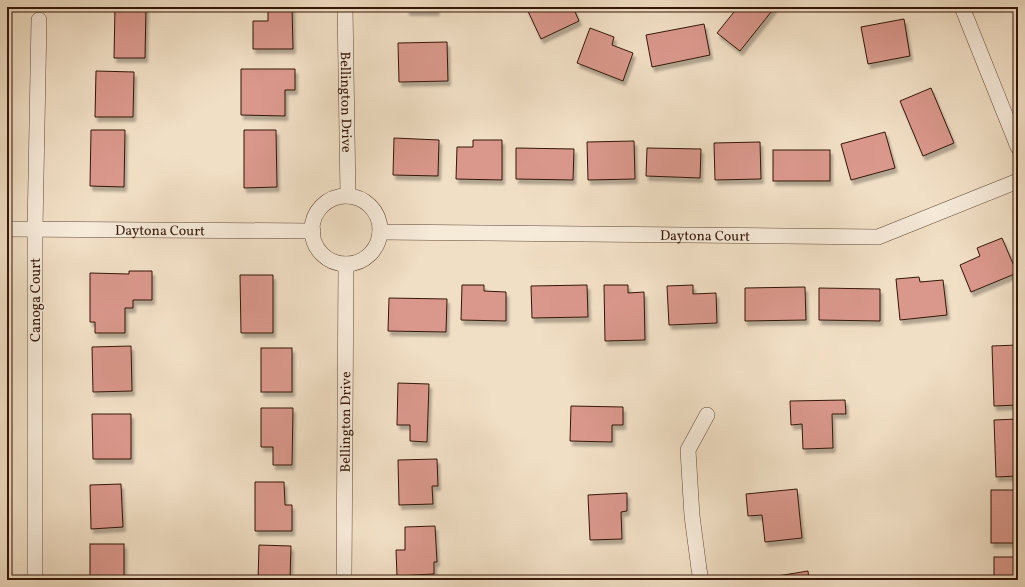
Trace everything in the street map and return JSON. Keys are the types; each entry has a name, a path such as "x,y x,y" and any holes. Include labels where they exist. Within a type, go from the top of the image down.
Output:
{"street":[{"name":"Bellington Drive","path":"345,7 348,196"},
{"path":"962,7 1018,147"},
{"name":"Canoga Court","path":"35,580 35,228 39,20"},
{"name":"Daytona Court","path":"380,232 878,237 1018,181"},
{"path":"348,196 366,202 374,210 379,220 380,232 378,243 364,260 354,264 342,264 332,261 322,254 312,235 313,224 317,213 324,204 334,198 348,196"},
{"name":"Daytona Court","path":"7,229 313,230"},
{"name":"Bellington Drive","path":"344,580 346,264"},
{"path":"701,580 692,516 688,450 707,415"}],"building":[{"path":"115,7 146,7 145,58 114,58"},
{"path":"268,7 292,7 293,49 253,49 253,21 268,21"},
{"path":"407,7 436,7 437,11 407,11"},
{"path":"526,7 573,7 579,21 541,39"},
{"path":"738,7 775,7 740,51 717,33"},
{"path":"904,19 910,56 868,64 861,27"},
{"path":"704,24 710,55 652,67 646,35"},
{"path":"590,28 614,37 612,45 633,53 623,81 577,63"},
{"path":"447,42 448,81 399,82 398,43"},
{"path":"241,69 295,69 295,90 285,90 285,116 241,115"},
{"path":"96,71 134,72 133,117 95,117"},
{"path":"931,88 954,143 923,156 900,101"},
{"path":"91,130 125,130 124,187 90,186"},
{"path":"244,130 276,130 277,187 244,188"},
{"path":"885,132 895,168 851,180 841,144"},
{"path":"394,138 439,140 438,176 393,175"},
{"path":"473,140 502,140 502,180 456,179 457,147 473,147"},
{"path":"634,141 635,179 588,180 587,142"},
{"path":"760,142 761,179 715,180 714,143"},
{"path":"516,148 574,149 573,180 516,179"},
{"path":"647,148 701,149 700,178 646,176"},
{"path":"773,150 830,150 830,181 773,181"},
{"path":"1002,238 1017,273 971,292 960,265 980,256 977,248"},
{"path":"129,271 152,271 152,300 133,300 133,308 125,308 125,333 95,333 95,322 90,322 90,273 129,274"},
{"path":"240,275 273,275 273,333 241,333"},
{"path":"919,277 920,282 943,280 947,315 900,320 896,279"},
{"path":"462,285 484,285 484,291 506,292 506,321 461,320"},
{"path":"587,285 588,317 532,318 531,286"},
{"path":"604,285 628,285 628,293 644,292 645,340 605,341"},
{"path":"693,285 693,294 716,293 717,323 669,325 667,286"},
{"path":"805,287 806,320 745,321 745,288"},
{"path":"819,288 880,289 880,321 819,320"},
{"path":"389,298 447,299 446,332 388,331"},
{"path":"1018,345 1018,405 994,406 992,346"},
{"path":"131,346 132,391 93,392 92,347"},
{"path":"261,348 292,348 292,392 261,392"},
{"path":"398,383 429,384 427,442 410,441 410,425 397,425"},
{"path":"845,400 846,414 832,414 833,448 803,449 802,424 791,425 790,401"},
{"path":"571,406 623,407 623,425 612,425 612,442 570,441"},
{"path":"261,408 293,408 292,465 273,465 273,447 261,447"},
{"path":"92,414 131,414 131,459 93,459"},
{"path":"1018,419 1018,476 996,477 994,420"},
{"path":"437,459 438,486 432,486 433,504 399,505 398,460"},
{"path":"255,482 284,482 285,505 292,505 292,531 255,531"},
{"path":"121,484 123,527 91,529 90,485"},
{"path":"797,489 802,538 765,542 762,515 748,516 746,494"},
{"path":"991,490 1018,490 1018,543 991,543"},
{"path":"627,493 627,511 621,512 622,539 590,540 588,495"},
{"path":"435,526 437,562 434,562 434,574 397,576 396,550 405,550 405,527"},
{"path":"90,544 124,544 124,580 90,580"},
{"path":"259,545 291,546 290,580 258,580"},
{"path":"994,557 1018,557 1018,580 994,580"},
{"path":"808,571 809,580 759,580 759,579"}]}
